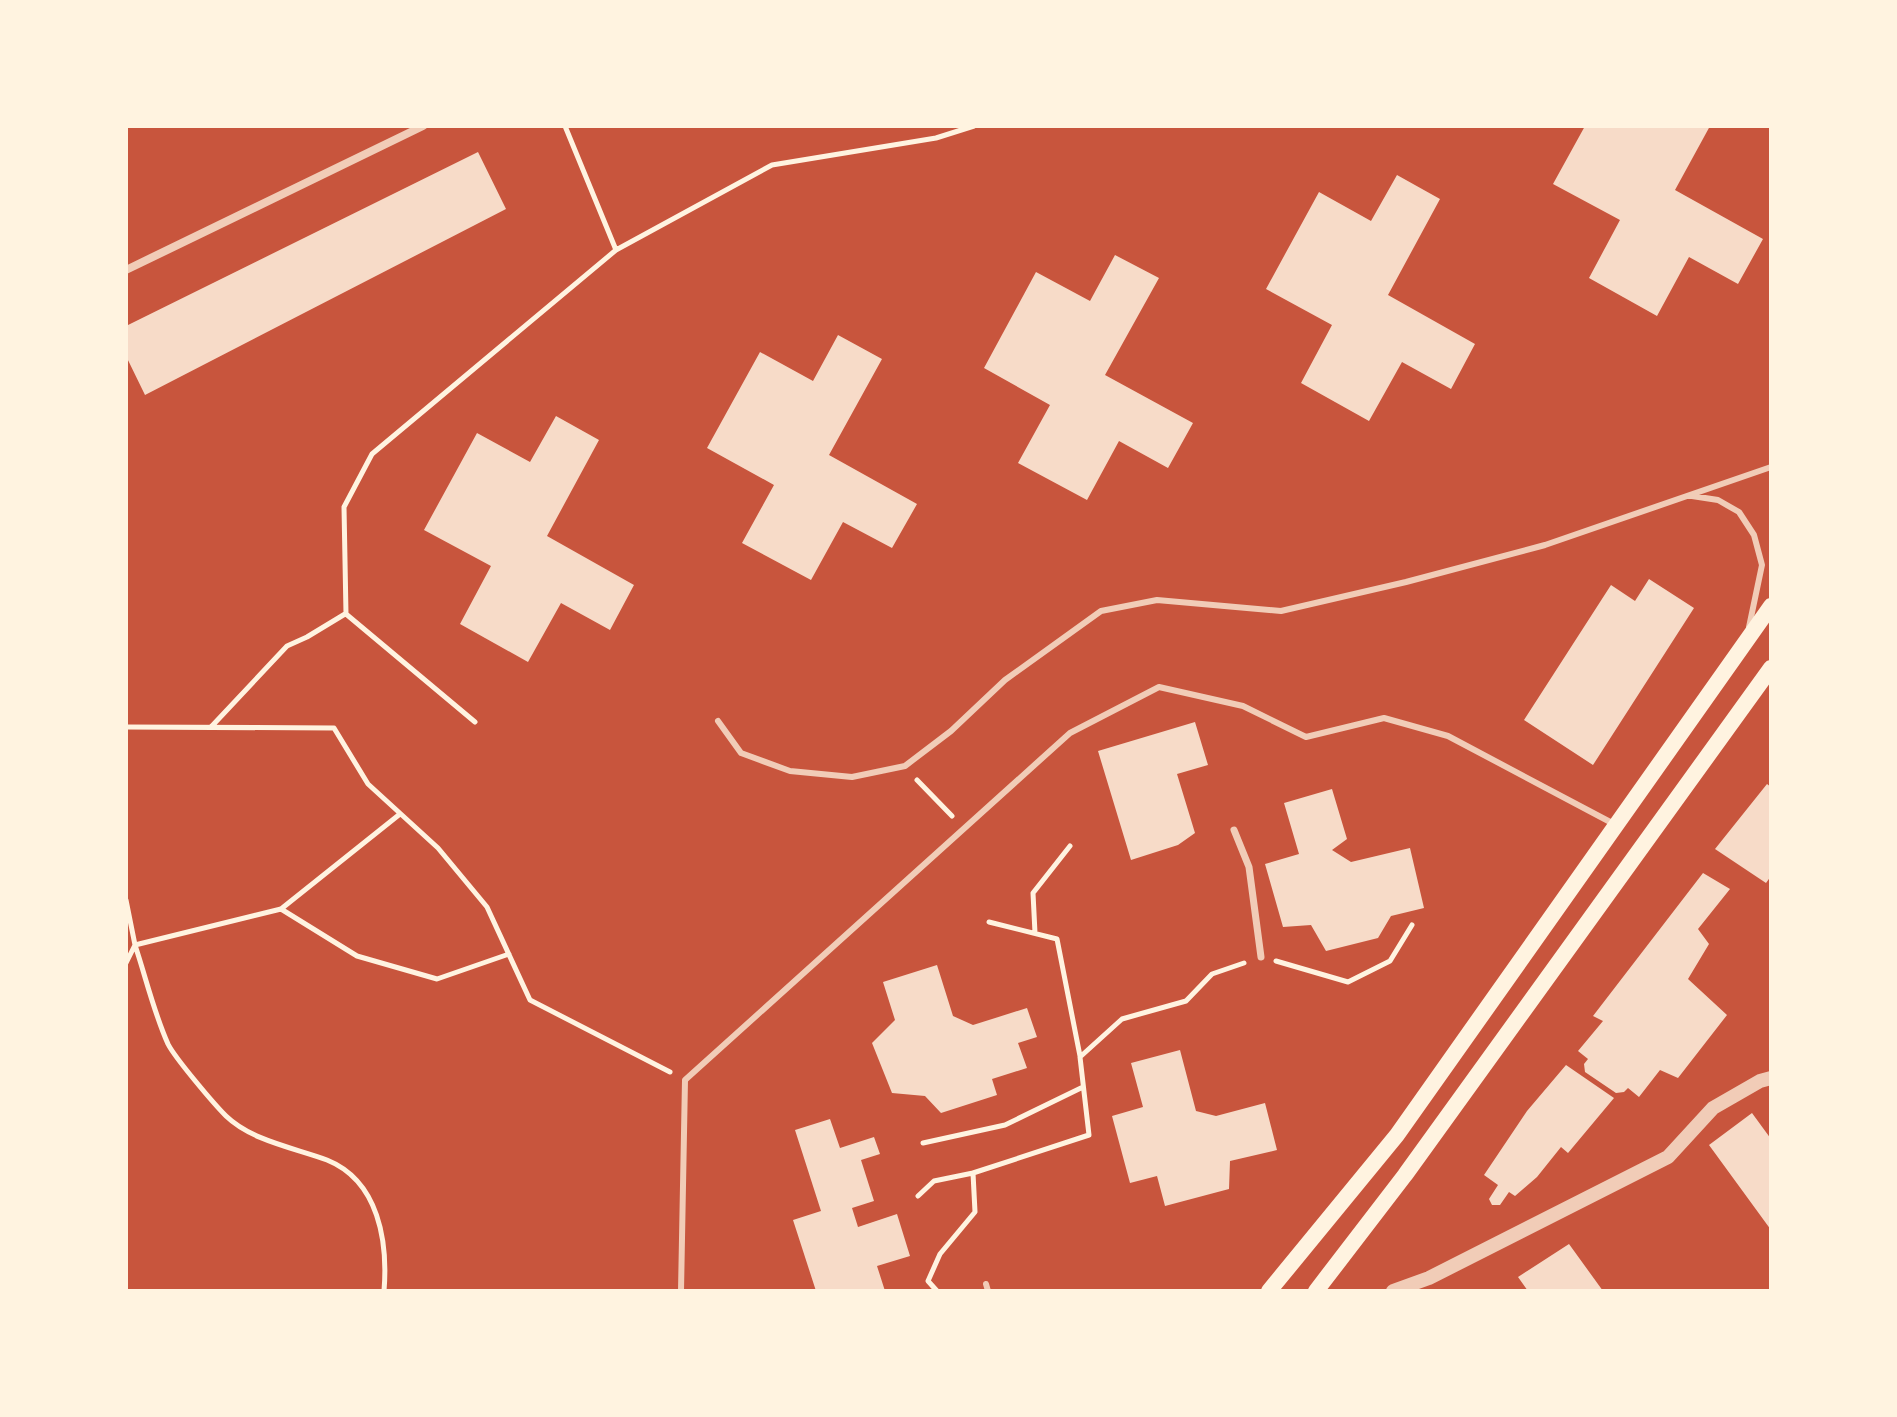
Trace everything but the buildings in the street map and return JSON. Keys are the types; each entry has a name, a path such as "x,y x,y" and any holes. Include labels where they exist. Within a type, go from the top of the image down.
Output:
{"main road":[{"path":"1269,1291 1397,1135 1771,606"},
{"path":"1316,1291 1405,1175 1771,668"}],"street":[{"path":"126,270 423,126"},
{"path":"1234,830 1249,867 1261,957"},
{"path":"1393,1291 1429,1278 1668,1157 1713,1108 1771,1078"}],"lane":[{"path":"718,721 741,753 790,771 852,777 905,766 951,731 1005,680 1101,611 1157,600 1281,611 1545,545 1771,467"},
{"path":"1689,495 1718,500 1739,512 1754,535 1762,565 1745,643"},
{"path":"681,1291 685,1080 1070,733 1159,687 1243,706 1306,737 1384,718 1448,736 1617,826"}],"path":[{"path":"565,126 616,250"},
{"path":"475,722 346,614 344,507 372,454 616,250 772,165 936,138 974,126"},
{"path":"210,728 287,646 346,614"},
{"path":"126,727 334,728 368,784 438,848 487,907 530,1000 685,1080"},
{"path":"905,766 963,828"},
{"path":"126,963 135,945 281,909 400,814"},
{"path":"1035,933 1033,893 1070,846"},
{"path":"126,900 135,945 169,1047 228,1118 271,1143 330,1161 357,1180 377,1213 386,1259 384,1291"},
{"path":"281,909 357,956 437,979 509,954"},
{"path":"918,1196 934,1181 973,1173 1089,1135 1080,1057 1057,939 989,922"},
{"path":"1080,1057 1122,1019 1186,1001 1212,974 1261,957 1348,982 1390,961 1412,925"},
{"path":"923,1143 1005,1125 1083,1087"},
{"path":"937,1291 928,1281 940,1254 975,1212 973,1173"}]}
